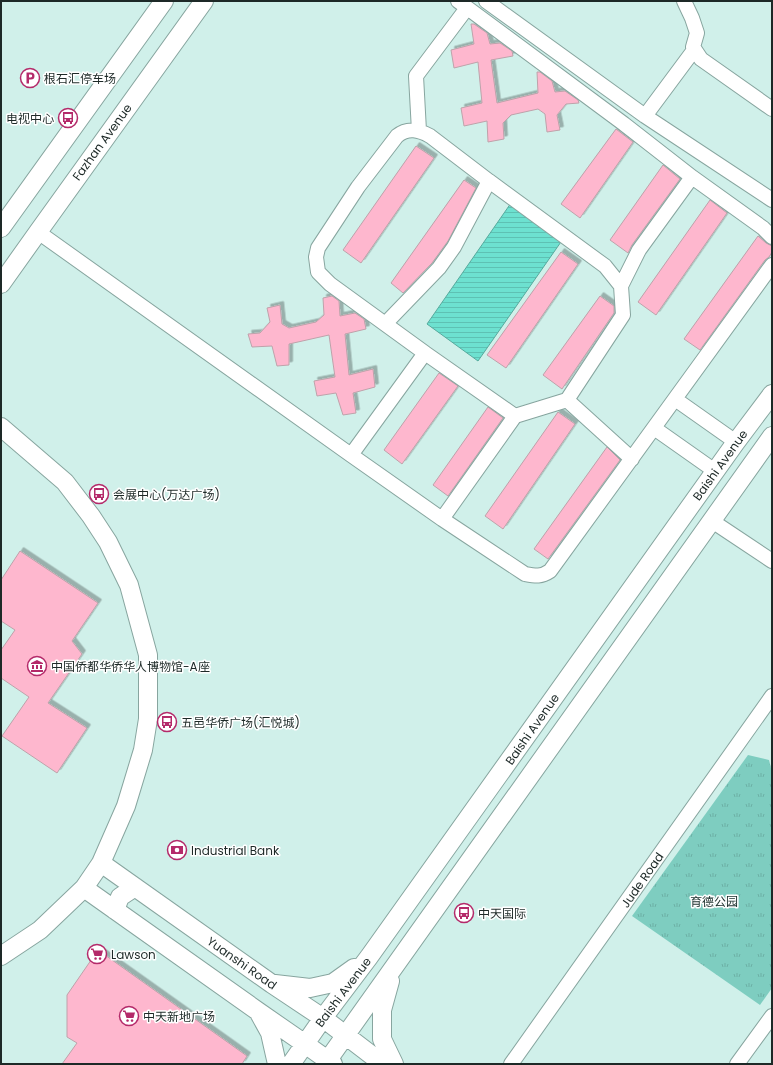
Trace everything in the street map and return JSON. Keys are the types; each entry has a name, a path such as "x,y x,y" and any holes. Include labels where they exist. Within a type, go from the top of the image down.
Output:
{"main road":[{"path":"1,228 164,1"},
{"name":"Fazhan Avenue","path":"1,284 204,1"},
{"name":"Baishi Avenue","path":"291,1064 323,1018 369,957 715,471 772,394"},
{"path":"1,427 65,482 91,516 108,542 129,585 148,655 148,719 143,750 126,806 101,863 84,888 40,930 1,956"},
{"name":"Baishi Avenue","path":"329,1063 394,967 772,436"},
{"name":"Yuanshi Road","path":"101,863 272,984 323,1018 383,1064"},
{"path":"115,910 120,897 134,887"},
{"path":"84,888 305,1044 329,1063"},
{"path":"272,984 310,988 334,983 369,957"},
{"path":"394,967 382,1010 382,1039 394,1064"},
{"path":"259,1012 270,1033 277,1064"}],"street":[{"path":"486,1 645,116 772,200"},
{"path":"684,1 697,33 693,47 701,59 772,109"},
{"path":"419,131 416,76 463,4 618,120 692,178 763,228 772,237"},
{"path":"645,116 694,50"},
{"path":"515,416 330,284 318,272 316,252 318,248 358,187 397,136 400,133 410,130 419,131 430,136 605,266 621,286"},
{"path":"442,519 515,416 567,400 623,314 621,286 639,250 692,178"},
{"path":"385,324 439,268 454,247 489,181"},
{"path":"38,232 442,519 525,574 541,576 550,571 772,265"},
{"path":"352,455 425,353"},
{"path":"675,399 736,442"},
{"path":"567,400 632,458"},
{"path":"654,428 715,471"},
{"path":"712,521 772,561"},
{"name":"Jude Road","path":"511,1064 772,696"},
{"path":"737,1064 772,1016"}],"green space":[{"name":"育德公园","path":"748,755 769,760 772,772 772,988 760,1005 632,916"}],"shaded area":[{"path":"511,203 563,239 478,361 427,324"}],"building":[{"path":"471,24 474,24 487,33 490,44 500,43 512,51 513,56 491,60 497,103 538,93 537,72 540,72 552,81 555,92 565,91 578,100 579,103 566,104 557,115 560,130 547,132 545,114 538,109 511,115 503,123 504,139 488,142 487,121 464,126 461,108 482,103 478,62 454,68 451,50 474,44"},
{"path":"616,129 633,142 580,218 561,204"},
{"path":"416,146 434,158 361,263 343,250"},
{"path":"663,165 680,179 632,245 628,253 610,240"},
{"path":"464,180 476,188 448,241 432,263 403,293 391,283"},
{"path":"710,200 727,213 656,315 638,302"},
{"path":"758,236 772,246 772,252 700,350 684,339"},
{"path":"561,252 578,264 506,368 487,355"},
{"path":"332,296 339,301 340,316 355,313 364,319 366,329 345,334 349,375 373,369 375,387 353,393 356,413 343,415 336,393 317,396 314,381 335,377 329,335 289,344 289,365 277,366 272,346 252,347 248,334 260,333 270,322 267,308 280,305 282,324 289,328 316,322 324,315 323,298"},
{"path":"600,296 614,306 614,313 562,389 543,375"},
{"path":"439,373 458,386 402,464 384,450"},
{"path":"488,407 503,418 448,496 433,485"},
{"path":"558,412 575,424 503,529 485,516"},
{"path":"607,447 620,460 548,559 534,549"},
{"name":"中国侨都华侨华人博物馆-A座","path":"20,551 98,603 72,641 82,654 48,703 87,728 57,773 2,736 29,697 1,678 1,650 15,630 1,621 1,580"},
{"name":"中天新地广场","path":"98,950 247,1056 242,1064 62,1064 77,1043 67,1037 67,995"}],"place":[{"name":"根石汇停车场","path":"30,78"},
{"name":"电视中心","path":"68,118"},
{"name":"会展中心(万达广场)","path":"99,494"},
{"name":"中国侨都华侨华人博物馆-A座","path":"37,666"},
{"name":"五邑华侨广场(汇悦城)","path":"167,722"},
{"name":"Industrial Bank","path":"177,850"},
{"name":"中天国际","path":"464,913"},
{"name":"Lawson","path":"97,954"},
{"name":"中天新地广场","path":"129,1016"}]}
